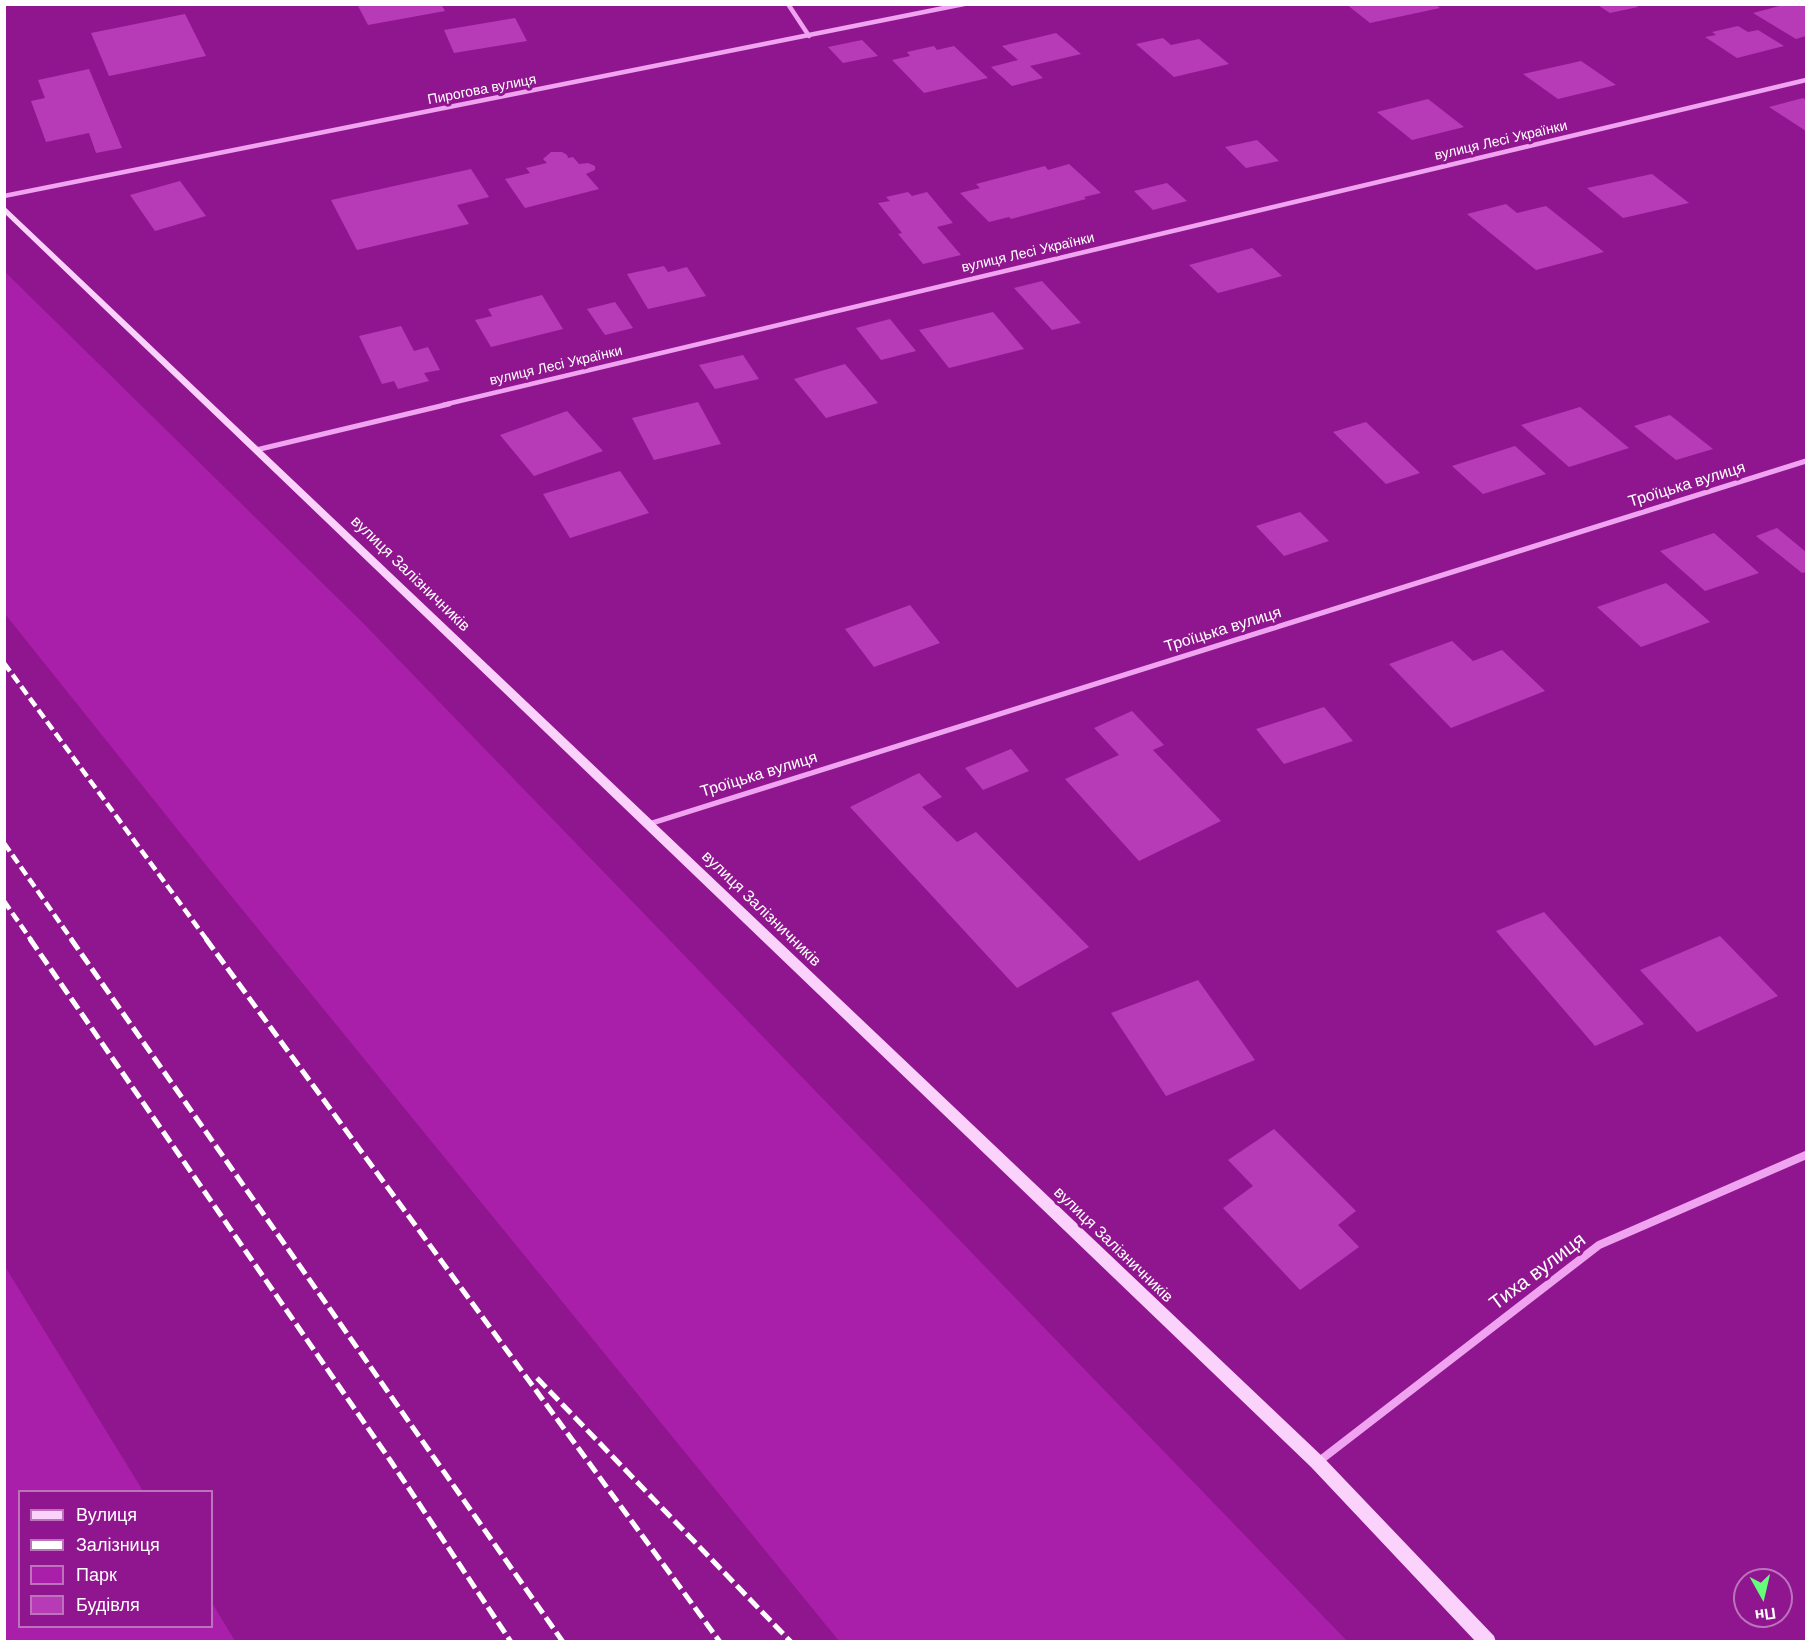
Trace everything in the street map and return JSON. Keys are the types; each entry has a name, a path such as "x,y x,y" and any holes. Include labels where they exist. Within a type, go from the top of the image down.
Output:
{"street":[{"path":"788,4 809,36"},
{"name":"Пирогова вулиця","path":"4,196 964,4"},
{"name":"вулиця Лесі Українки","path":"256,450 1806,80"},
{"name":"вулиця Залізничників","path":"4,208 1317,1462 1488,1641"},
{"name":"Троїцька вулиця","path":"648,824 1806,461"},
{"name":"Тиха вулиця","path":"1317,1462 1599,1245 1806,1155"}],"green space":[{"path":"4,271 363,623 1347,1641 839,1641 206,865 5,614"},
{"path":"4,1265 142,1490 18,1490 18,1628 213,1628 213,1605 235,1641 5,1641"}],"building":[{"path":"357,4 441,4 445,11 368,25"},
{"path":"1346,4 1435,4 1440,8 1370,23"},
{"path":"1596,4 1634,4 1638,7 1610,13"},
{"path":"1787,4 1806,4 1806,36 1796,39 1753,13"},
{"path":"185,14 206,56 109,76 91,33"},
{"path":"515,18 527,41 454,53 444,30"},
{"path":"1738,26 1748,32 1758,30 1784,46 1737,58 1705,37 1716,35 1712,32"},
{"path":"1056,33 1081,54 1030,66 1043,78 1012,86 991,67 1018,60 1002,46"},
{"path":"1163,38 1171,45 1199,39 1229,64 1174,77 1136,44"},
{"path":"862,40 878,56 843,63 828,47"},
{"path":"934,46 937,50 954,46 988,78 924,93 892,60 910,56 907,52"},
{"path":"1581,61 1616,85 1558,99 1523,74"},
{"path":"89,69 122,148 96,153 89,133 46,142 31,101 45,98 38,80"},
{"path":"1803,98 1806,100 1806,131 1769,107"},
{"path":"1428,99 1464,127 1412,140 1377,112"},
{"path":"1257,140 1279,161 1246,168 1225,147"},
{"path":"551,152 562,152 568,158 573,157 579,164 588,163 595,166 595,170 586,174 599,189 525,208 505,179 530,173 526,168 547,163 543,159"},
{"path":"1069,164 1101,193 1011,219 1009,217 989,222 960,193 980,188 976,184 1045,166 1048,170"},
{"path":"471,169 489,197 457,205 469,224 357,250 331,200"},
{"path":"1652,174 1689,203 1623,218 1587,188"},
{"path":"180,181 206,216 155,231 130,195"},
{"path":"1167,183 1187,201 1153,210 1134,191"},
{"path":"908,192 912,196 927,192 953,223 937,227 961,255 923,264 898,234 902,233 878,203 890,201 886,197"},
{"path":"1506,204 1517,213 1546,206 1604,252 1536,270 1467,214"},
{"path":"1252,248 1282,276 1218,293 1189,265"},
{"path":"664,266 668,272 687,267 706,296 648,309 627,274"},
{"path":"1042,281 1081,323 1052,330 1014,288"},
{"path":"542,295 563,329 491,347 475,320 492,316 488,309"},
{"path":"615,302 633,328 605,335 587,309"},
{"path":"993,312 1024,349 949,368 919,330"},
{"path":"890,319 916,351 881,360 856,328"},
{"path":"401,326 414,351 428,347 440,370 424,373 429,381 398,389 394,381 382,384 359,336"},
{"path":"743,355 759,379 715,389 699,365"},
{"path":"845,364 878,403 826,418 794,379"},
{"path":"698,402 721,444 654,460 632,418"},
{"path":"1580,407 1629,448 1569,467 1521,425"},
{"path":"567,411 603,451 534,476 500,435"},
{"path":"1670,415 1713,449 1676,460 1634,426"},
{"path":"1366,422 1420,473 1386,484 1333,432"},
{"path":"1515,446 1546,474 1483,494 1452,466"},
{"path":"620,471 649,513 570,538 543,494"},
{"path":"1300,512 1329,541 1284,556 1256,526"},
{"path":"1777,528 1806,552 1806,572 1802,573 1756,536"},
{"path":"1714,533 1759,573 1705,591 1660,551"},
{"path":"1666,583 1710,622 1641,647 1597,607"},
{"path":"910,605 940,643 874,667 845,629"},
{"path":"1452,641 1473,661 1502,650 1545,691 1451,728 1389,664"},
{"path":"1324,707 1353,741 1284,764 1256,729"},
{"path":"1132,711 1164,745 1153,750 1221,821 1139,861 1065,779 1119,755 1094,728"},
{"path":"1011,749 1029,771 983,790 965,768"},
{"path":"919,773 942,797 922,807 957,842 976,832 1089,947 1017,988 850,807"},
{"path":"1544,912 1644,1024 1595,1046 1496,931"},
{"path":"1720,936 1778,996 1697,1032 1640,970"},
{"path":"1198,980 1255,1060 1166,1096 1111,1013"},
{"path":"1274,1129 1356,1211 1338,1225 1359,1247 1300,1290 1223,1208 1253,1186 1228,1160"}],"railway":[{"path":"4,663 207,940"},
{"path":"4,843 72,940"},
{"path":"4,901 31,940"},
{"path":"30,939 390,1460 511,1642"},
{"path":"71,939 563,1642"},
{"path":"206,939 720,1642"},
{"path":"537,1378 791,1642"}]}
